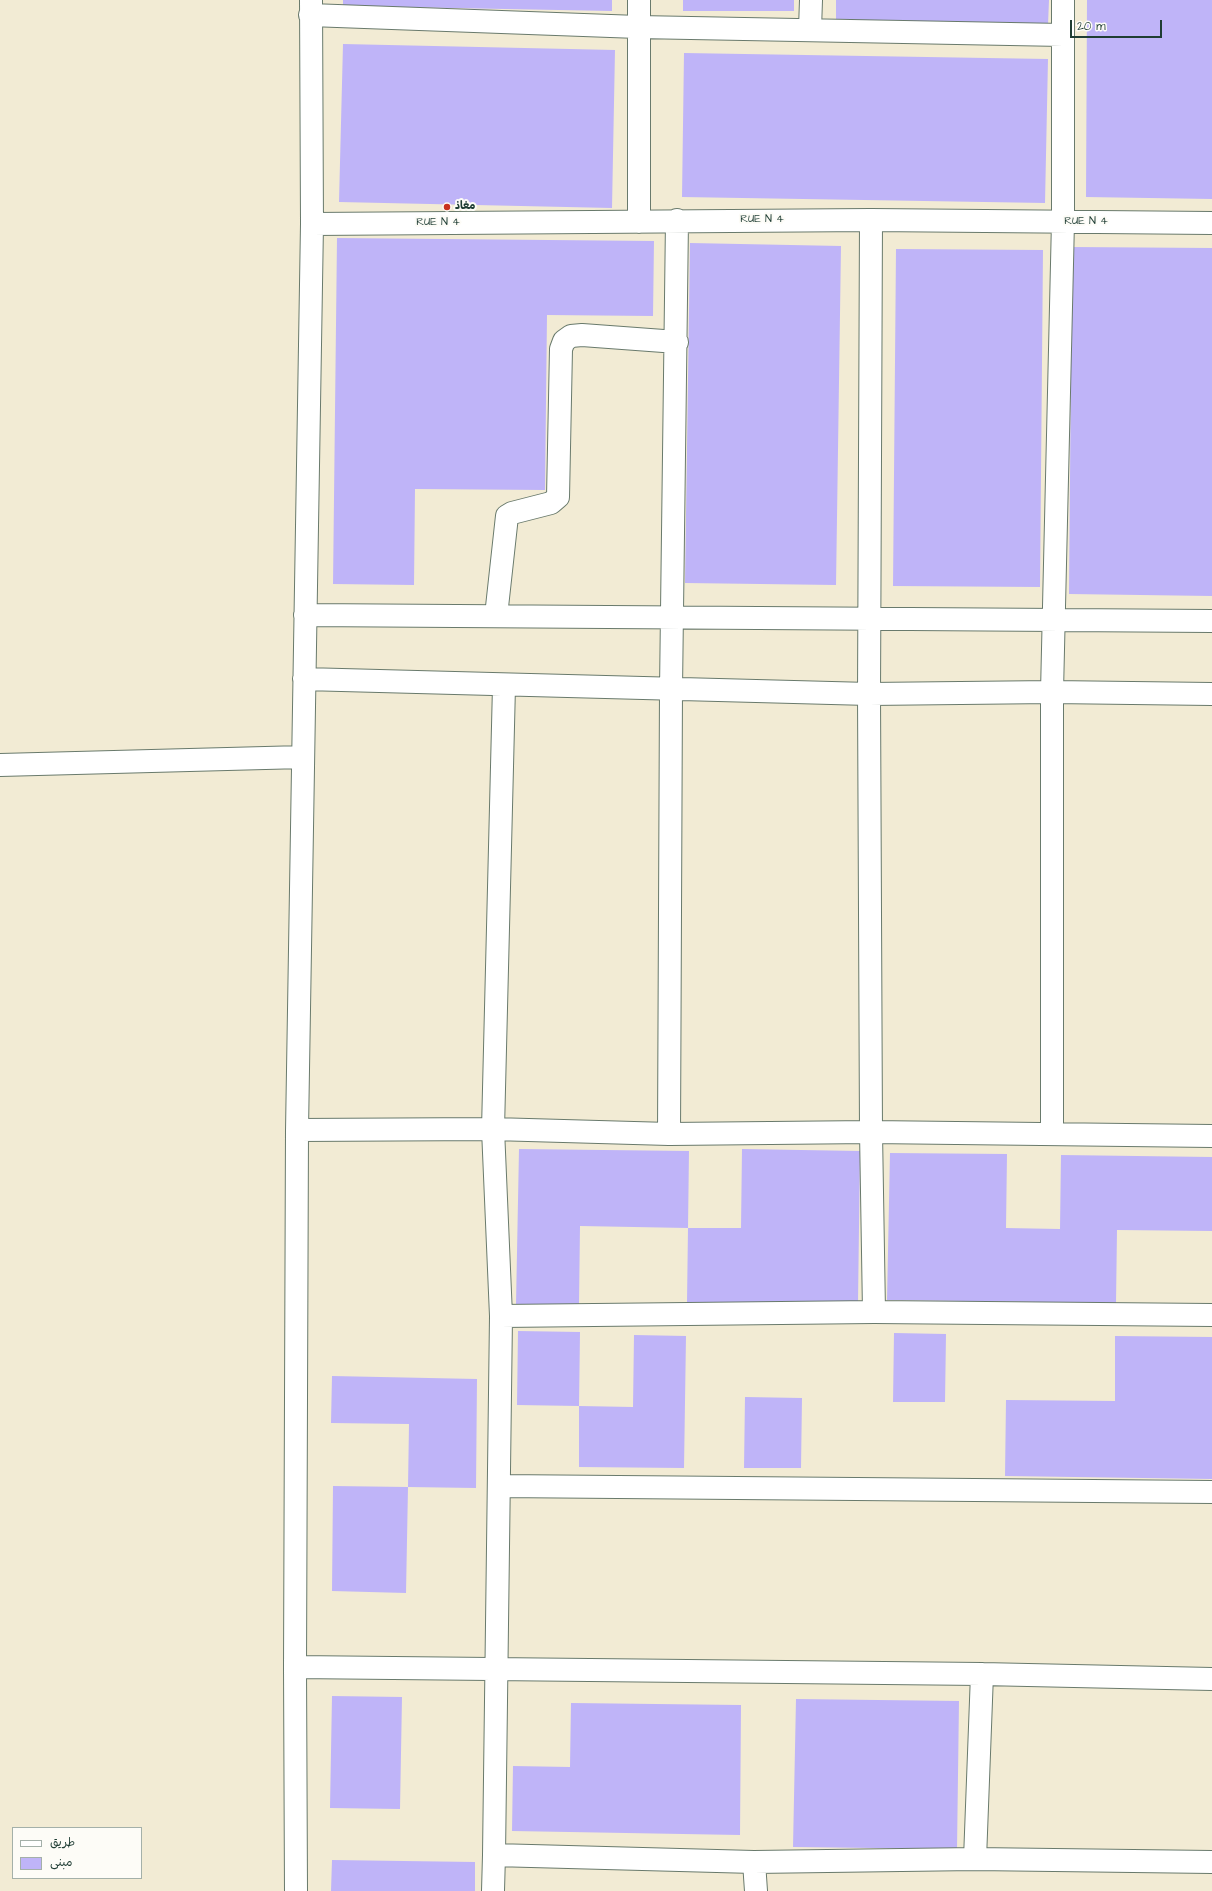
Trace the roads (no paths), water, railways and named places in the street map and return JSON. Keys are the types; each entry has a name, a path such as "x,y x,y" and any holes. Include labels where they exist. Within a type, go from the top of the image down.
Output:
{"street":[{"path":"638,0 639,222"},
{"path":"810,29 811,0"},
{"path":"1052,1134 1052,692 1063,221 1063,0"},
{"path":"296,1891 294,1667 297,1130 312,224 311,7 638,27 1063,34"},
{"path":"669,1134 671,689 677,220"},
{"name":"RUE N 4","path":"312,224 639,222 677,220 1212,223"},
{"path":"871,220 869,694 871,1132 874,1312"},
{"path":"496,616 507,516 512,513 551,503 558,497 561,349 564,341 571,336 582,335 676,342"},
{"path":"305,616 1212,621"},
{"path":"304,679 504,686 869,694 1052,692 1212,694"},
{"path":"493,1891 501,1316 493,1129 504,686"},
{"path":"0,765 303,757"},
{"path":"297,1130 493,1129 669,1134 871,1132 1212,1136"},
{"path":"501,1316 874,1312 1212,1315"},
{"path":"499,1486 1212,1492"},
{"path":"294,1667 982,1674 1212,1679"},
{"path":"975,1859 982,1674"},
{"path":"494,1855 754,1862 975,1859 1212,1862"},
{"path":"754,1862 756,1891"}],"place":[{"name":"مغاذ","path":"447,207"}]}
